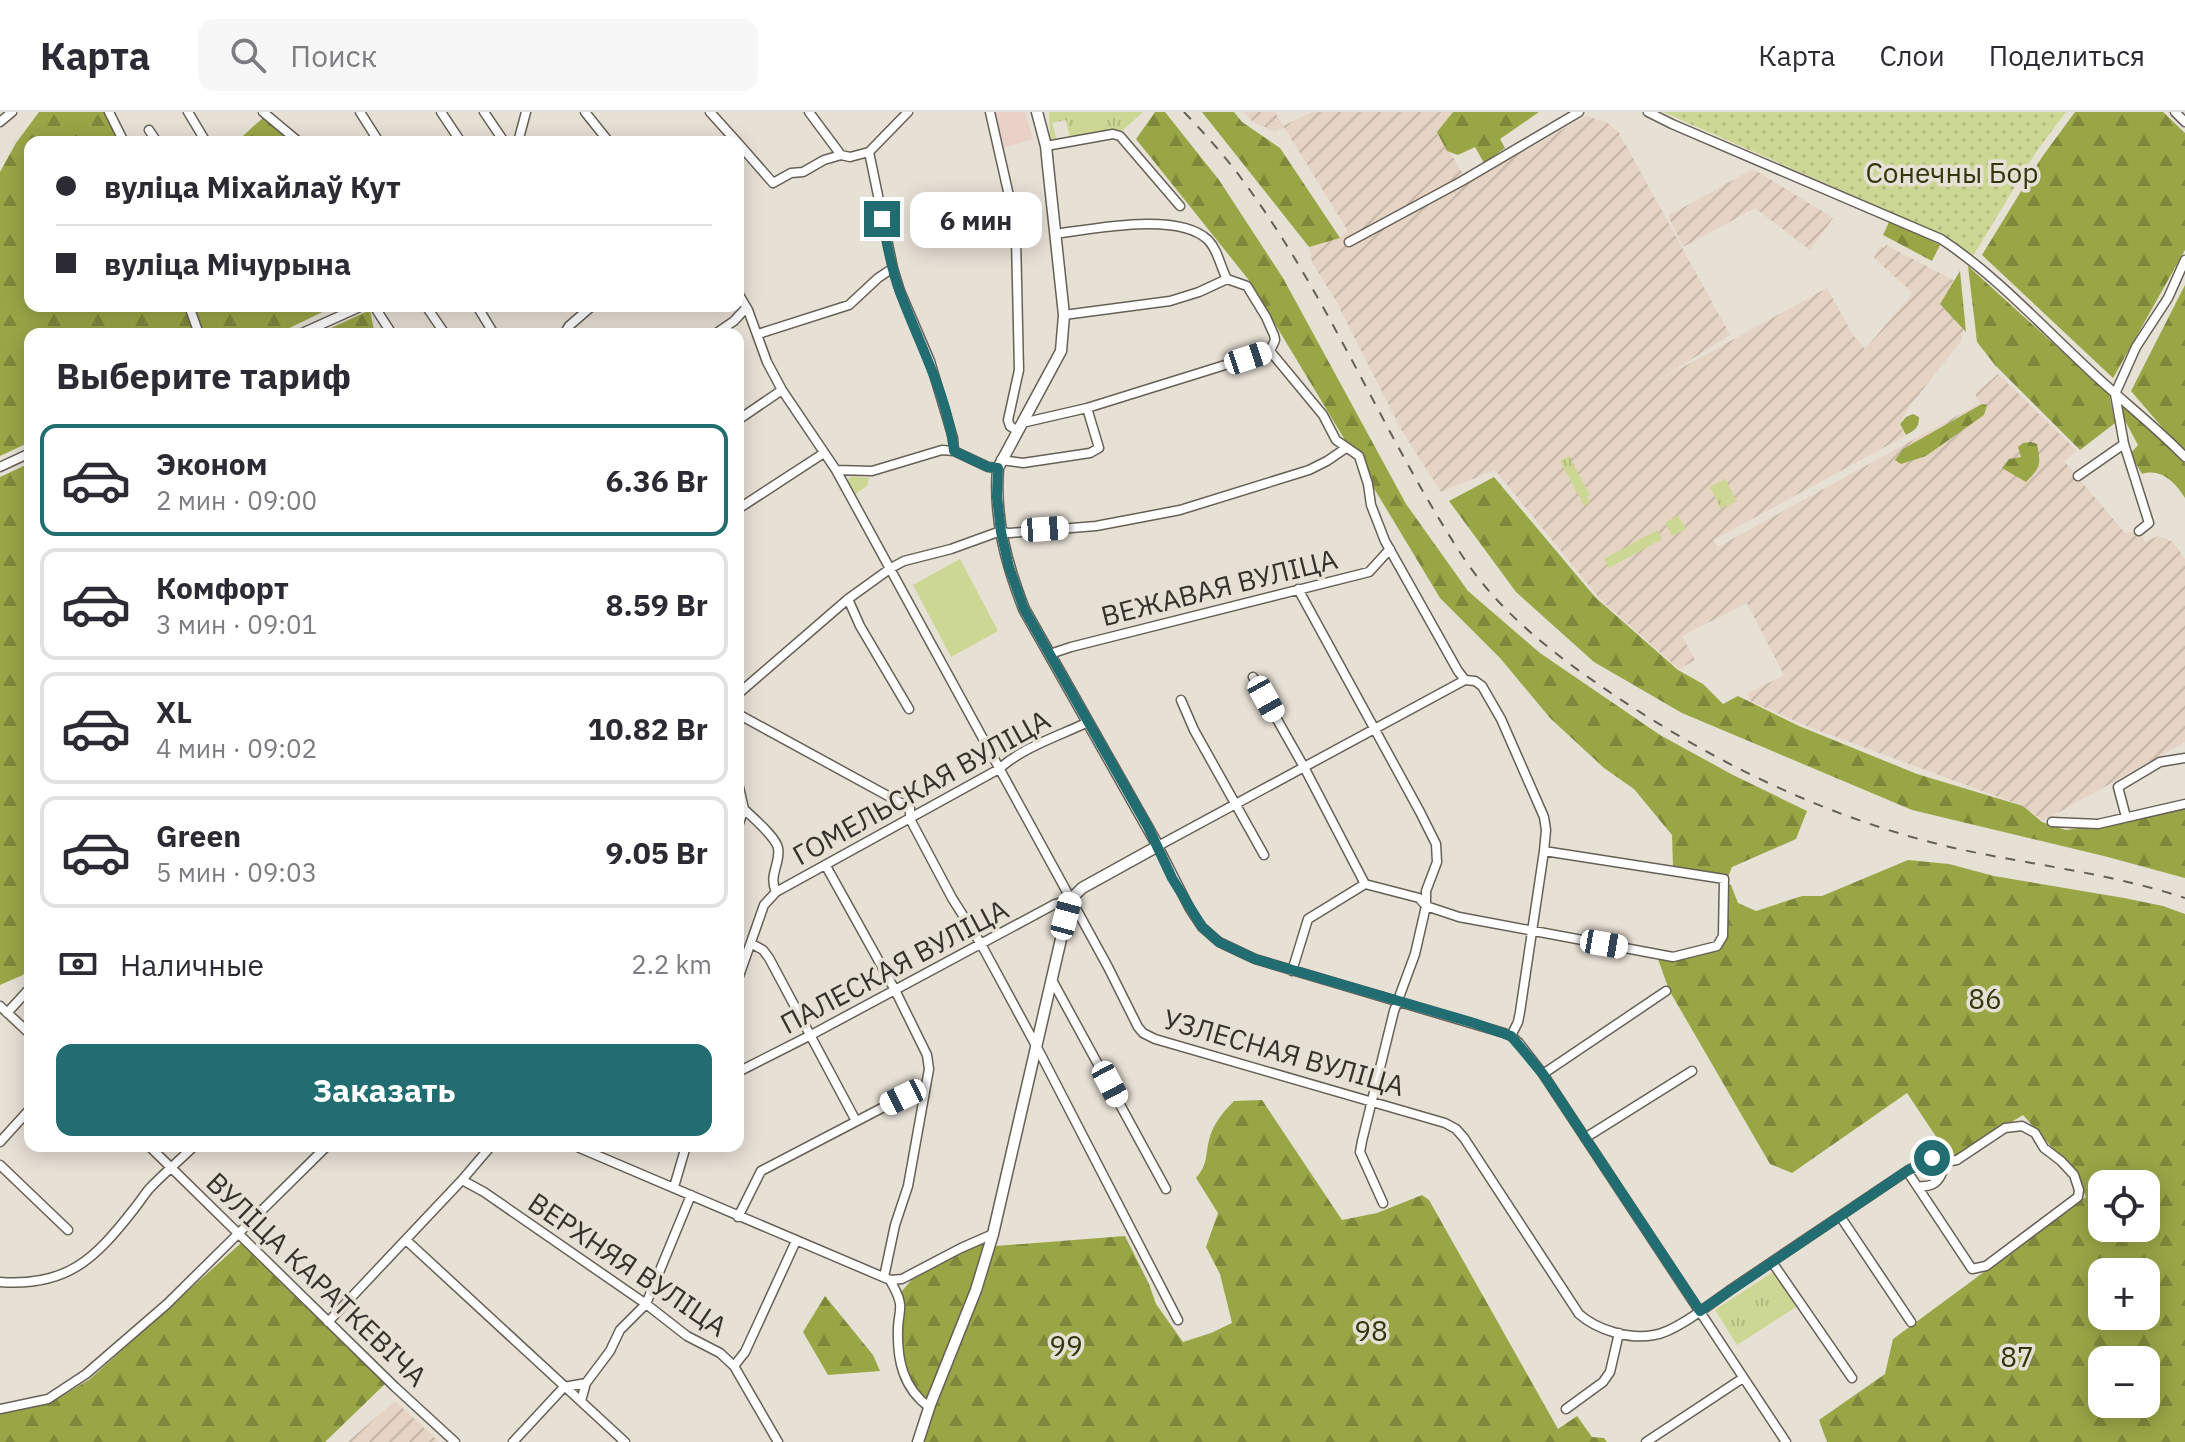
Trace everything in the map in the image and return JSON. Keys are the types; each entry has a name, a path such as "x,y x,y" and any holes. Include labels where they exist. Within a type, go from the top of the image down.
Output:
{"main road":[{"path":"917,1442 976,1290 993,1234 1070,900 1082,888 1158,846 1024,609 1001,532 997,497 1000,464 1061,351 1064,315 1046,146 1037,112"}],"street":[{"path":"0,122 12,112"},
{"path":"109,112 121,136"},
{"path":"188,112 202,136"},
{"path":"263,112 292,136"},
{"path":"360,112 375,136"},
{"path":"441,112 457,136"},
{"path":"484,112 501,136"},
{"path":"520,136 526,112"},
{"path":"585,112 604,136"},
{"path":"710,112 732,136"},
{"path":"809,112 846,156"},
{"path":"990,112 1015,228 1019,370 1008,424 1020,427 1270,351 1275,340 1266,317 1247,286 1227,279 1170,301 1064,315"},
{"path":"1349,242 1462,181 1579,112"},
{"path":"1648,112 1941,239 1974,262 2185,457"},
{"path":"2175,112 2185,122"},
{"path":"744,149 773,183 824,160 869,152 906,113"},
{"path":"149,130 153,136"},
{"path":"1046,146 1113,134 1120,136 1180,206"},
{"path":"869,152 893,268 930,361 954,451"},
{"path":"1055,234 1128,225 1185,227 1198,232 1211,243 1227,279"},
{"path":"2139,531 2149,523 2124,444 2115,394 2136,347 2168,298 2185,260"},
{"path":"758,334 849,305 893,268"},
{"name":"УЗЛЕСНАЯ ВУЛІЦА","path":"744,304 782,390 836,470 1143,1033 1445,1123 1456,1129 1579,1314 1594,1326 1619,1333 1655,1335 1665,1332 1907,1171"},
{"path":"313,328 349,312"},
{"path":"568,328 585,312"},
{"path":"724,328 742,312"},
{"path":"734,321 754,325"},
{"path":"1270,351 1323,415 1336,440 1356,452 1371,505 1390,549 1449,658 1465,680"},
{"path":"744,416 782,390"},
{"path":"836,470 872,471 942,450 954,451 988,467 1090,453 1099,448 1087,408"},
{"path":"2078,476 2124,444"},
{"path":"744,689 848,599 904,561 1001,532 1096,526 1180,510 1309,470 1346,448"},
{"path":"744,505 824,453"},
{"path":"0,467 24,456"},
{"name":"ВЕЖАВАЯ ВУЛІЦА","path":"1050,654 1369,572 1390,549"},
{"path":"1298,589 1436,844 1437,862 1426,891 1426,906 1415,954 1394,1011 1360,1152 1383,1203"},
{"path":"848,599 860,626 909,709"},
{"path":"1253,677 1365,884"},
{"path":"1511,1036 1518,1022 1546,830 1544,817 1516,751 1482,686 1475,681 1465,680 1158,846 1172,878 1202,927 1219,942 1243,955 1511,1036 1543,1074 1786,1442"},
{"path":"1181,700 1194,730 1264,855"},
{"path":"744,717 921,813"},
{"name":"ГОМЕЛЬСКАЯ ВУЛІЦА","path":"776,892 1043,742 1088,722"},
{"path":"2126,817 2118,787 2160,762 2185,758"},
{"path":"2052,822 2098,824 2185,804"},
{"path":"910,808 910,819 1036,1046 1178,1320"},
{"path":"744,809 777,843 779,851 773,876 776,892 764,905 744,964"},
{"path":"1292,971 1308,919 1365,884 1419,898 1426,906 1459,917 1673,957 1717,946 1723,936 1724,879 1544,851"},
{"path":"826,866 895,990 927,1055 929,1069 908,1186 895,1225 887,1279 898,1295 900,1307 897,1333 900,1364 916,1398 929,1407"},
{"name":"ПАЛЕСКАЯ ВУЛІЦА","path":"744,1069 1055,904 1070,900"},
{"path":"752,944 769,958 856,1121"},
{"path":"1052,980 1166,1189"},
{"path":"1543,1074 1666,991"},
{"path":"24,993 4,1010 24,1028"},
{"path":"1585,1138 1692,1071"},
{"path":"738,1217 761,1171 926,1085"},
{"path":"0,1142 24,1116"},
{"path":"1918,1186 1937,1182 1942,1173 1939,1163 1932,1158 1907,1171 1972,1269 1986,1266 2078,1197 2074,1175 2044,1148 2035,1133 2022,1126 2005,1128 1957,1160 1939,1163"},
{"name":"ВУЛІЦА КАРАТКЕВІЧА","path":"155,1152 455,1442"},
{"path":"0,1282 40,1282 82,1265 100,1249 149,1190 188,1152"},
{"path":"0,1409 48,1399 86,1374 167,1304 321,1152"},
{"path":"328,1322 486,1152"},
{"path":"589,1152 887,1279 902,1279 993,1234"},
{"path":"674,1187 684,1152"},
{"path":"0,1165 68,1230"},
{"path":"471,1170 484,1192"},
{"name":"ВЕРХНЯЯ ВУЛІЦА","path":"462,1180 646,1304 687,1336 720,1353 734,1366 778,1442"},
{"path":"581,1401 586,1383 610,1351 620,1330 646,1304 691,1195"},
{"path":"1840,1216 1911,1322"},
{"path":"406,1240 625,1442"},
{"path":"734,1366 745,1352 796,1241"},
{"path":"1772,1262 1852,1378"},
{"path":"1566,1409 1603,1382 1610,1372 1619,1333"},
{"path":"1646,1442 1743,1378"},
{"path":"513,1442 564,1387 586,1383"}],"shaded area":[{"path":"994,112 1025,112 1033,139 1004,148"},
{"path":"1244,112 1275,112 1283,126 1312,112 1453,112 1438,132 1468,183 1586,116 1606,122 1618,131 1730,335 1654,383 1827,288 1853,335 1865,349 1913,293 1874,258 1881,246 1884,248 1886,245 1959,283 1964,325 1961,341 1909,407 1899,424 1905,436 1713,540 1718,547 1980,403 1975,394 1998,374 2077,451 2064,461 2125,533 2139,531 2145,542 2158,536 2173,542 2185,559 2185,742 2043,821 2023,806 1809,727 1752,702 1747,694 1784,675 1747,603 1682,636 1695,660 1679,669 1601,600 1495,470 1441,492 1402,431 1336,301 1312,262 1309,247 1340,238 1348,231 1284,127 1275,132 1252,121"},
{"path":"1753,169 1833,218 1810,250 1755,208 1683,247 1668,216"},
{"path":"395,1401 439,1442 347,1442 351,1439"}],"green space":[{"path":"39,112 105,112 116,136 24,136 24,312 186,312 193,328 24,328 24,445 0,456 0,172"},
{"path":"1049,112 1143,112 1123,130 1070,138 1066,120 1052,123 1057,141 1050,141"},
{"path":"1155,112 1165,112 1219,180 1283,278 1406,504 1468,591 1540,653 1660,735 1807,811 1796,839 1732,867 1728,877 1673,866 1672,835 1634,789 1604,768 1550,718 1500,658 1440,598 1248,279 1136,139"},
{"path":"1202,112 1234,112 1242,122 1280,148 1340,238 1309,247"},
{"path":"1453,112 1539,112 1500,139 1505,148 1484,163 1475,147 1458,155 1447,151 1437,132"},
{"name":"Сонечны Бор","path":"1663,112 2066,112 2036,152 1973,256 1943,235"},
{"path":"2075,112 2163,112 2185,133 2185,250 2113,378 1982,255 2042,157"},
{"path":"265,116 284,136 243,136"},
{"path":"1890,220 1940,245 1932,261 1883,235"},
{"path":"1968,266 2109,394 2115,423 2080,450 1995,365 1977,342"},
{"path":"1960,271 1966,332 1940,304"},
{"path":"2185,285 2185,454 2131,391"},
{"path":"194,312 323,312 289,328 201,328"},
{"path":"370,312 374,328 331,328"},
{"path":"1982,404 1987,405 1984,415 1926,456 1901,464 1895,460 1903,449"},
{"path":"2123,404 2185,463 2185,498 2167,478 2155,473 2142,474 2130,454 2138,445 2121,413"},
{"path":"1913,414 1919,417 1918,424 1906,435 1900,424"},
{"path":"2031,442 2037,444 2039,461 2037,469 2026,482 2002,468 2009,459 2021,457 2018,447"},
{"path":"1569,456 1590,495 1587,497 1590,502 1584,506 1560,461"},
{"path":"24,466 24,974 0,985 0,477"},
{"path":"852,476 869,478 867,486 854,495 846,481"},
{"path":"1494,477 1595,597 1678,670 1703,684 1723,704 1738,696 1799,726 1917,774 2023,806 2042,822 2066,830 2121,822 2185,806 2185,878 1912,810 1682,713 1594,662 1516,592 1449,501"},
{"path":"1725,479 1737,501 1721,509 1710,487"},
{"path":"1678,515 1686,529 1672,536 1665,523"},
{"path":"1657,530 1662,539 1609,568 1604,559"},
{"path":"960,559 998,631 951,657 913,585"},
{"name":"86","path":"1908,860 1949,864 1994,876 2124,898 2185,914 2185,1442 1827,1442 1819,1420 1885,1374 1893,1339 2086,1197 2074,1172 2023,1115 1954,1157 1947,1153 1907,1093 1792,1173 1770,1164 1669,990 1658,959 1674,959 1718,949 1725,884 1731,885 1738,903 1756,911 1802,896 1822,896"},
{"name":"98","path":"1262,1100 1342,1220 1377,1213 1422,1195 1429,1200 1558,1429 1577,1416 1592,1437 1604,1438 1607,1442 924,1442 938,1395 983,1289 995,1246 1125,1236 1156,1304 1183,1342 1232,1323 1220,1274 1206,1247 1218,1213 1196,1178 1204,1164 1213,1129 1226,1109 1234,1101"},
{"path":"241,1243 386,1383 325,1442 0,1442 0,1413 50,1403 90,1379"},
{"path":"982,1243 985,1248 974,1286 931,1396 917,1396 903,1361 902,1291 914,1277"},
{"path":"1773,1272 1796,1307 1737,1345 1715,1310"},
{"path":"825,1296 873,1355 880,1371 828,1375 803,1332"}],"railway":[{"path":"1184,112 1228,161 1273,223 1329,318 1434,511 1463,557 1494,597 1530,632 1570,664 1651,719 1733,766 1863,822 1954,848 2099,876 2185,898"}],"route":[{"path":"882,219 900,291 930,361 954,451 988,467 998,468 1001,532 1024,609 1202,927 1219,942 1243,955 1511,1036 1543,1074 1700,1311 1907,1171 1932,1158"}],"park label":[{"name":"99","path":"1066,1345"},
{"name":"87","path":"2017,1356"}]}
